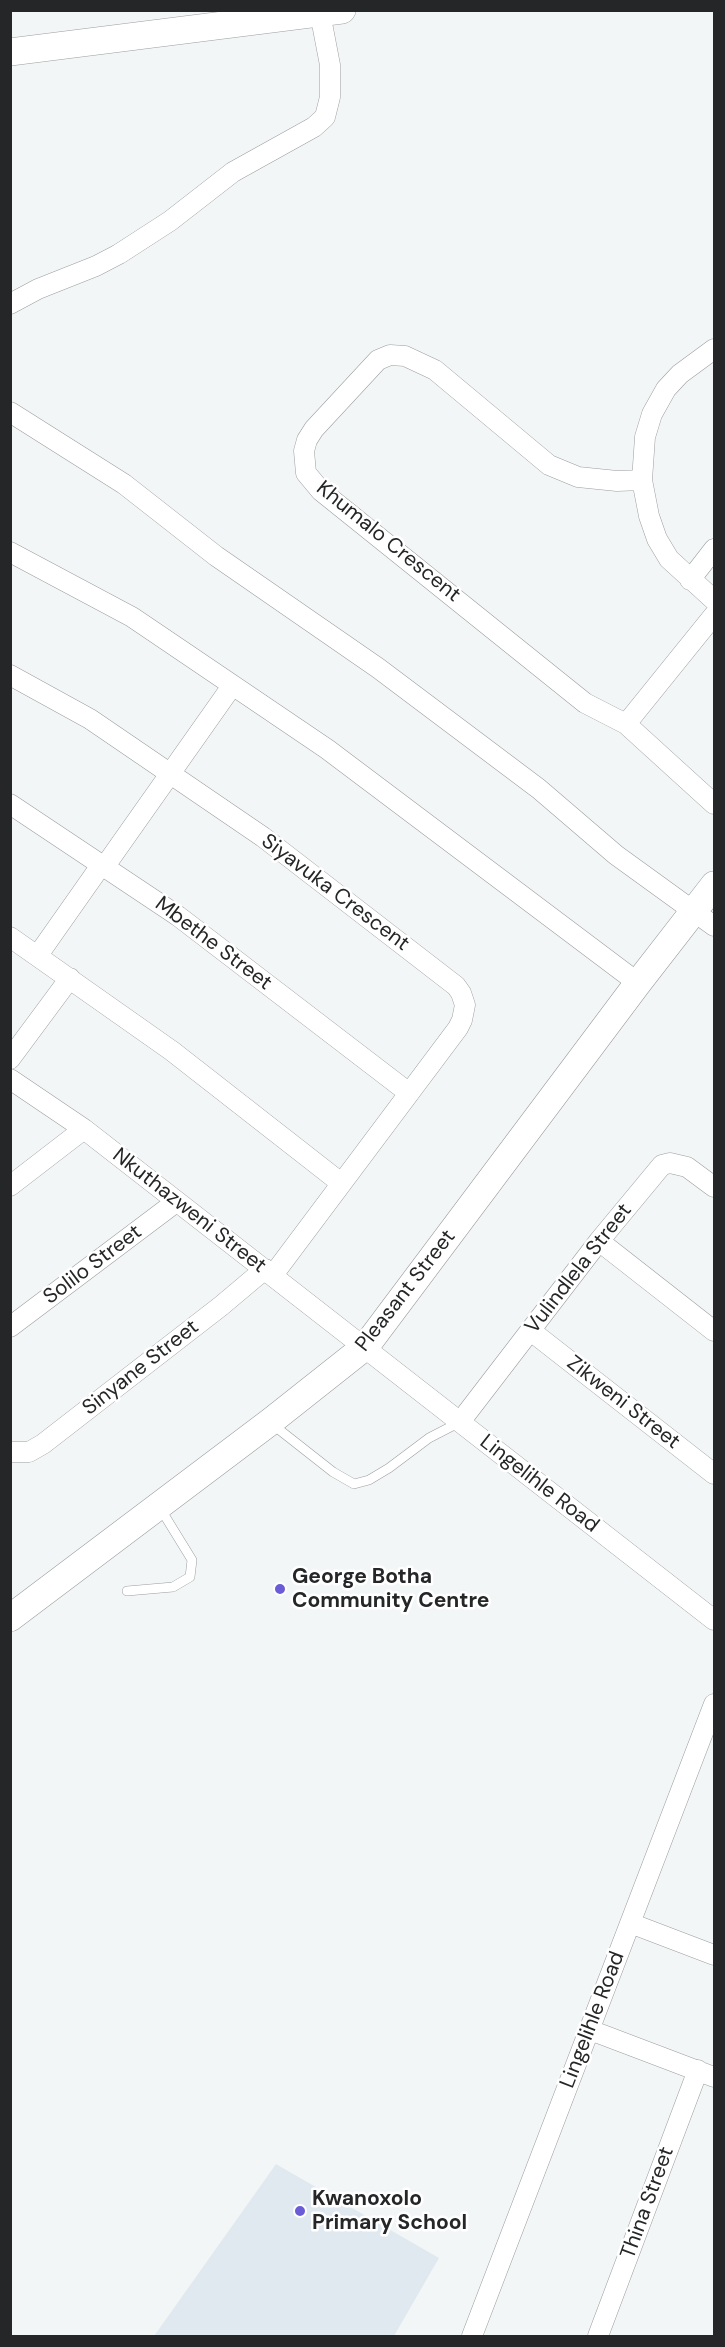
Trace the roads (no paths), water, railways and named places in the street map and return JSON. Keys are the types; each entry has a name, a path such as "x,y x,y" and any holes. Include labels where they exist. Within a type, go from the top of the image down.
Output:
{"street":[{"path":"10,52 331,12 330,97 325,117 314,127 233,172 170,221 119,254 96,266 38,289 10,304"},
{"path":"714,349 680,374 666,389 656,406 645,437 642,480 644,500 657,539 669,559 714,600"},
{"name":"Khumalo Crescent","path":"642,480 617,481 578,477 549,465 435,370 405,356 390,355 378,360 314,429 307,440 304,451 306,473 321,491 585,703 626,724 714,804"},
{"path":"10,412 124,484 216,556 378,668 539,789 616,855 705,918"},
{"path":"690,580 714,549"},
{"path":"10,552 132,617 327,750 638,983"},
{"path":"626,724 714,615"},
{"name":"Siyavuka Crescent","path":"10,675 90,719 263,837 456,986 465,1005 462,1020 409,1093 269,1272"},
{"path":"38,955 232,686"},
{"name":"Mbethe Street","path":"10,804 104,865 187,923 409,1093"},
{"name":"Pleasant Street","path":"10,1618 270,1422 366,1346 638,983 705,918 714,885"},
{"path":"10,937 222,1089 341,1182"},
{"path":"10,1059 70,978"},
{"name":"Nkuthazweni Street","path":"10,1079 84,1129 366,1346"},
{"path":"10,1186 84,1129"},
{"name":"Vulindlela Street","path":"460,1422 599,1241 662,1165 670,1163 687,1167 714,1187"},
{"name":"Solilo Street","path":"10,1327 176,1202"},
{"path":"599,1241 714,1331"},
{"name":"Sinyane Street","path":"10,1452 28,1452 43,1444 221,1306 269,1272"},
{"name":"Zikweni Street","path":"531,1331 714,1474"},
{"name":"Lingelihle Road","path":"366,1346 714,1620"},
{"name":"Lingelihle Road","path":"478,2334 630,1923 714,1704"},
{"path":"630,1923 714,1955"},
{"path":"590,2030 706,2073"},
{"name":"Thina Street","path":"598,2337 706,2073"}],"lane":[{"path":"270,1422 333,1472 354,1484 369,1480 429,1438 460,1422"},
{"path":"127,1591 173,1587 190,1577 192,1560 159,1506"}],"place":[{"name":"George Botha Community Centre","path":"280,1589"},
{"name":"Kwanoxolo Primary School","path":"300,2211"}]}
